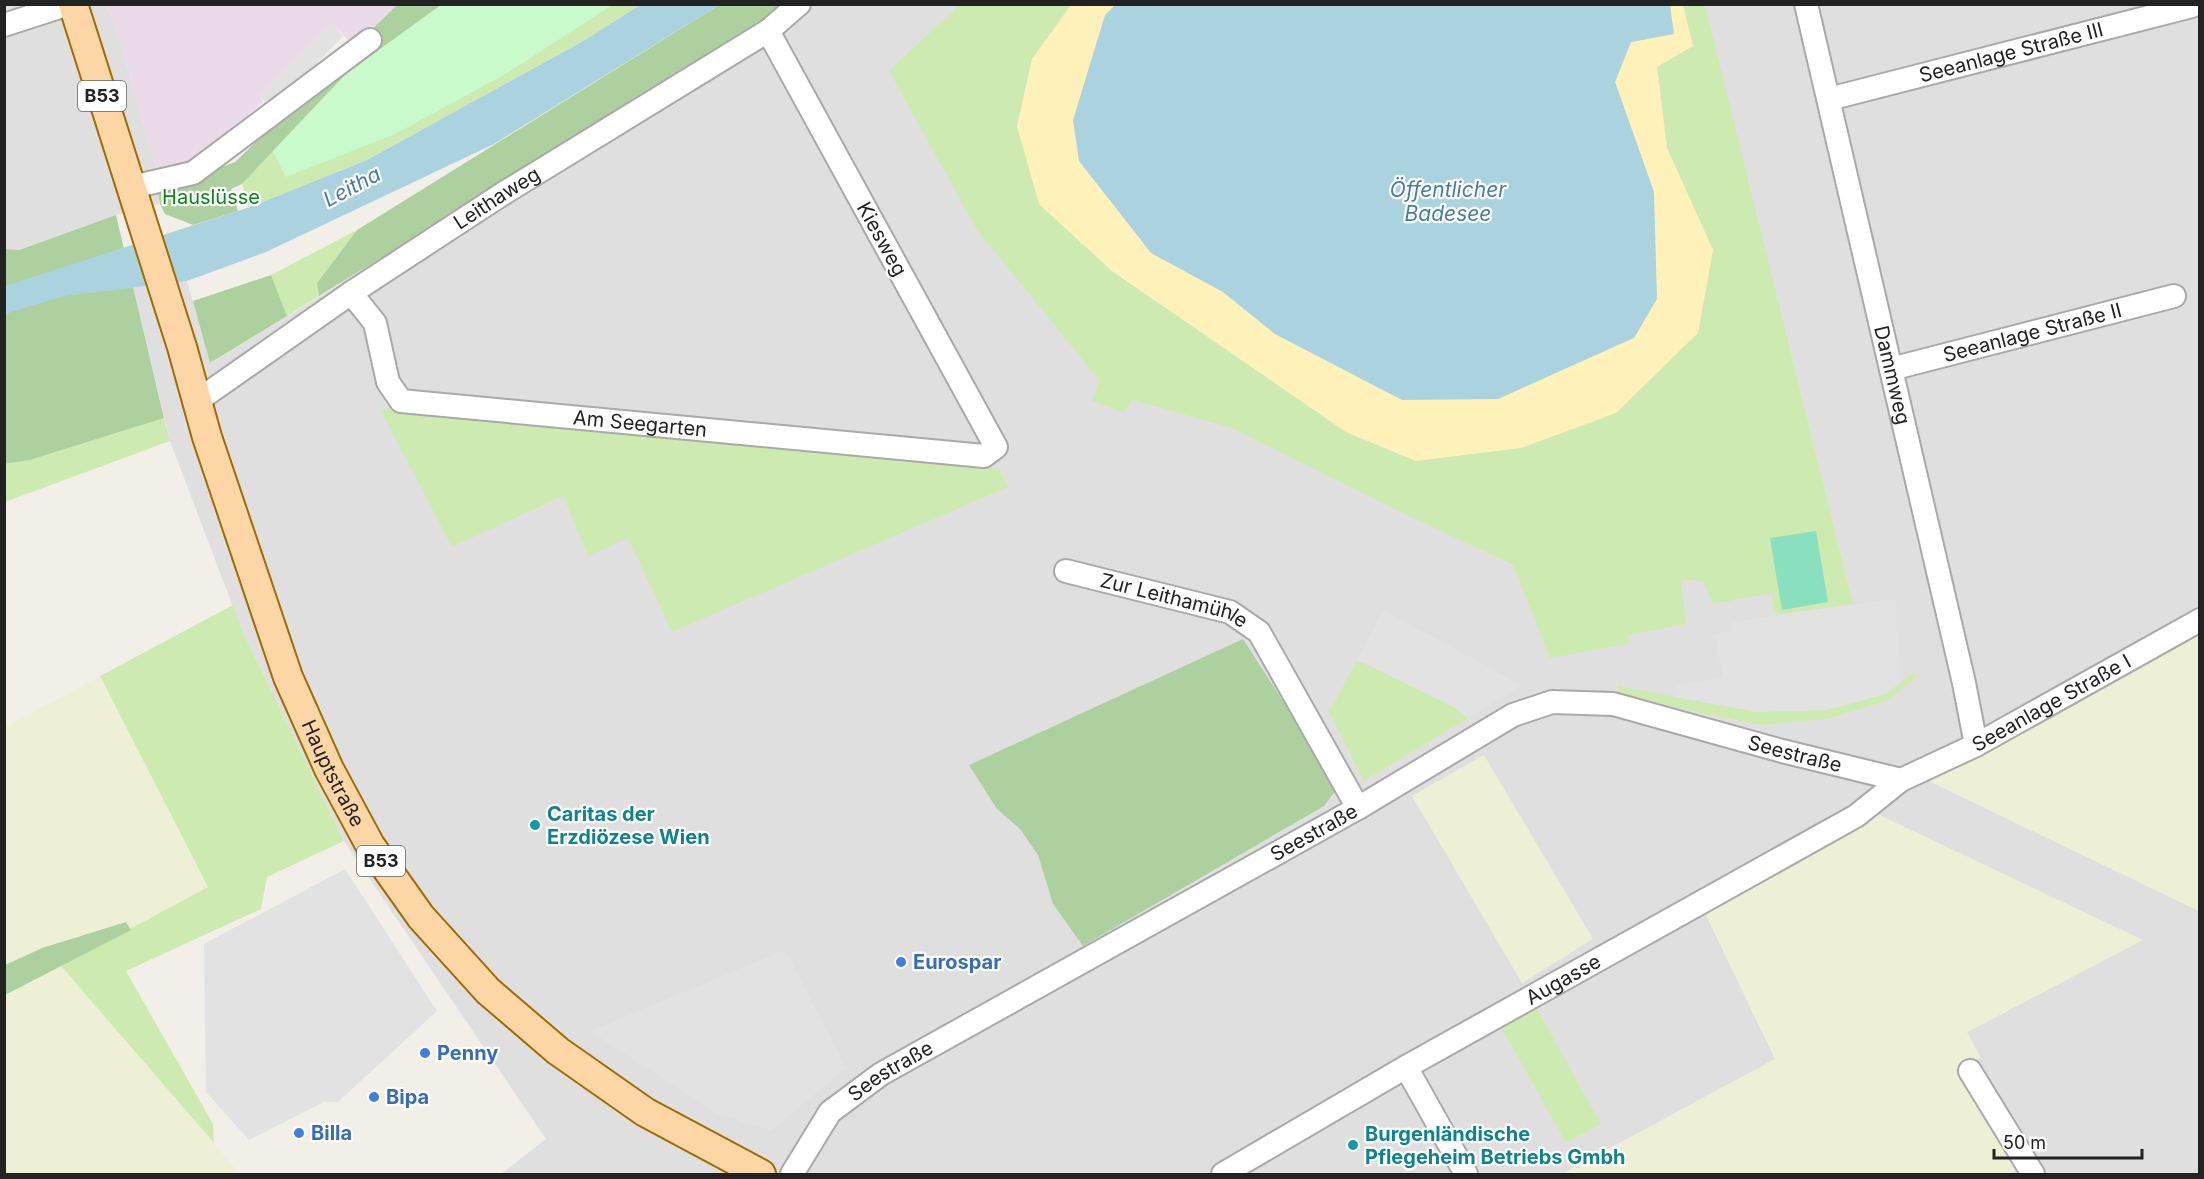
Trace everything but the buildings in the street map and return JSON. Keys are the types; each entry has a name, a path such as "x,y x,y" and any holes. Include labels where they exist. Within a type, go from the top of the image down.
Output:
{"main road":[{"name":"B53","path":"71,4 134,194"},
{"name":"Hauptstraße","path":"134,194 182,347 207,437 288,677 329,769 370,845 421,917 488,991 558,1051 645,1112 760,1174"}],"street":[{"path":"4,25 71,4"},
{"name":"Leithaweg","path":"197,401 351,292 504,194 768,31 799,4"},
{"name":"Dammweg","path":"1806,4 1964,683 1976,745"},
{"name":"Seeanlage Straße III","path":"1829,99 2192,6"},
{"name":"Kiesweg","path":"768,31 996,447"},
{"path":"134,194 193,173 370,40"},
{"name":"Am Seegarten","path":"351,292 375,323 388,382 401,401 984,456 996,447"},
{"name":"Seeanlage Straße II","path":"1891,369 2174,296"},
{"name":"Zur Leithamühle","path":"1066,571 1230,612 1259,632 1358,807"},
{"name":"Seeanlage Straße I","path":"1901,780 1976,745 2199,620"},
{"name":"Seestraße","path":"792,1174 830,1112 881,1074 1358,807 1513,715 1552,702 1577,701 1613,704 1901,780"},
{"name":"Augasse","path":"1223,1174 1406,1067 1856,816 1901,780"},
{"path":"1406,1067 1466,1174"},
{"path":"1970,1071 2033,1174"}],"shaded area":[{"path":"4,5 107,5 120,41 156,169 160,204 116,215 18,250 5,249"},
{"path":"107,5 397,5 354,46 332,23 259,96 263,102 189,166 156,169 120,41"},
{"path":"780,5 2199,5 2199,628 1927,780 2199,911 2199,1174 2009,1174 2017,1169 1963,1067 1967,1032 2142,940 1705,913 1776,1059 1562,1174 501,1174 546,1139 344,841 241,628 170,441 133,287 187,281 211,363 735,42"},
{"path":"332,23 343,36 273,108 259,96"},
{"path":"1896,599 1901,682 1886,694 1827,710 1757,712 1676,697 1677,686 1722,676 1715,634 1732,631 1731,623"},
{"path":"1383,610 1522,685 1468,718 1452,706 1357,660"},
{"path":"345,869 437,1011 338,1102 324,1102 249,1140 206,1092 204,944"},
{"path":"785,950 846,1068 771,1131 715,1113 590,1031"}],"green space":[{"name":"Hauslüsse","path":"397,5 441,5 346,74 242,184 231,189 238,211 193,225 165,214 160,204 158,191 235,162"},
{"path":"441,5 640,5 585,40 367,160 250,207 242,184 346,74"},
{"path":"441,5 612,5 509,72 395,134 286,177 273,151 346,74"},
{"path":"719,5 780,5 735,42 319,296 317,283 357,230"},
{"path":"959,5 1071,5 1032,59 1112,271 1346,432 1416,461 1713,250 1667,148 1657,67 1693,46 1683,5 1705,5 1853,604 1775,615 1771,593 1713,604 1704,581 1681,580 1686,624 1628,635 1629,644 1550,658 1513,565 1231,428 1133,400 1124,413 1092,401 1099,380 977,230 889,71"},
{"path":"116,215 164,418 30,460 5,464 4,249 19,250"},
{"path":"357,230 317,283 319,296 287,316 271,275"},
{"path":"271,275 287,316 210,363 193,301"},
{"path":"380,409 999,469 1008,487 672,632 628,538 588,556 563,496 452,547"},
{"path":"164,418 170,441 5,502 5,464 30,460"},
{"path":"1816,531 1828,602 1782,610 1770,538"},
{"path":"233,605 241,628 344,841 267,877 261,909 126,971 213,1124 214,1143 61,966 208,887 100,676"},
{"path":"2199,628 2199,911 1927,780"},
{"path":"1243,639 1338,787 1324,806 1083,946 1053,904 1038,855 1020,829 997,809 969,765"},
{"path":"1357,660 1452,706 1468,718 1364,781 1328,710 1332,707"},
{"path":"1914,672 1916,678 1889,700 1827,719 1762,725 1618,693 1618,686 1757,712 1886,694"},
{"path":"100,676 208,887 131,930 126,922 42,948 5,965 5,727"},
{"path":"1484,755 1593,939 1522,983 1412,796"},
{"path":"1873,812 2143,940 1967,1032 1981,1058 1963,1066 2018,1169 2009,1174 1562,1174 1775,1059 1705,913"},
{"path":"126,922 131,930 5,995 5,965 42,948"},
{"path":"61,966 240,1174 5,1174 5,995"},
{"path":"1536,1007 1601,1124 1566,1143 1501,1027"}],"sand":[{"path":"1071,5 1116,5 1105,15 1151,253 1223,292 1275,334 1341,368 1654,192 1615,82 1631,42 1673,34 1670,5 1683,5 1693,46 1657,67 1667,148 1713,250 1698,333 1616,413 1521,448 1416,461 1346,432 1112,271 1039,204 1017,126 1032,59"}],"water":[{"name":"Öffentlicher Badesee","path":"1116,4 1670,5 1674,34 1631,42 1615,82 1654,192 1657,299 1634,338 1498,399 1402,400 1275,334 1223,292 1151,253 1079,161 1073,120 1105,15"},
{"name":"Leitha","path":"640,5 719,5 494,144 266,252 187,281 64,296 5,314 5,286 250,207 367,160 585,40"}],"place":[{"name":"Caritas der Erzdiözese Wien","path":"535,825"},
{"name":"Eurospar","path":"901,962"},
{"name":"Penny","path":"425,1053"},
{"name":"Bipa","path":"374,1097"},
{"name":"Billa","path":"299,1133"},
{"name":"Burgenländische Pflegeheim Betriebs Gmbh","path":"1353,1145"}]}
